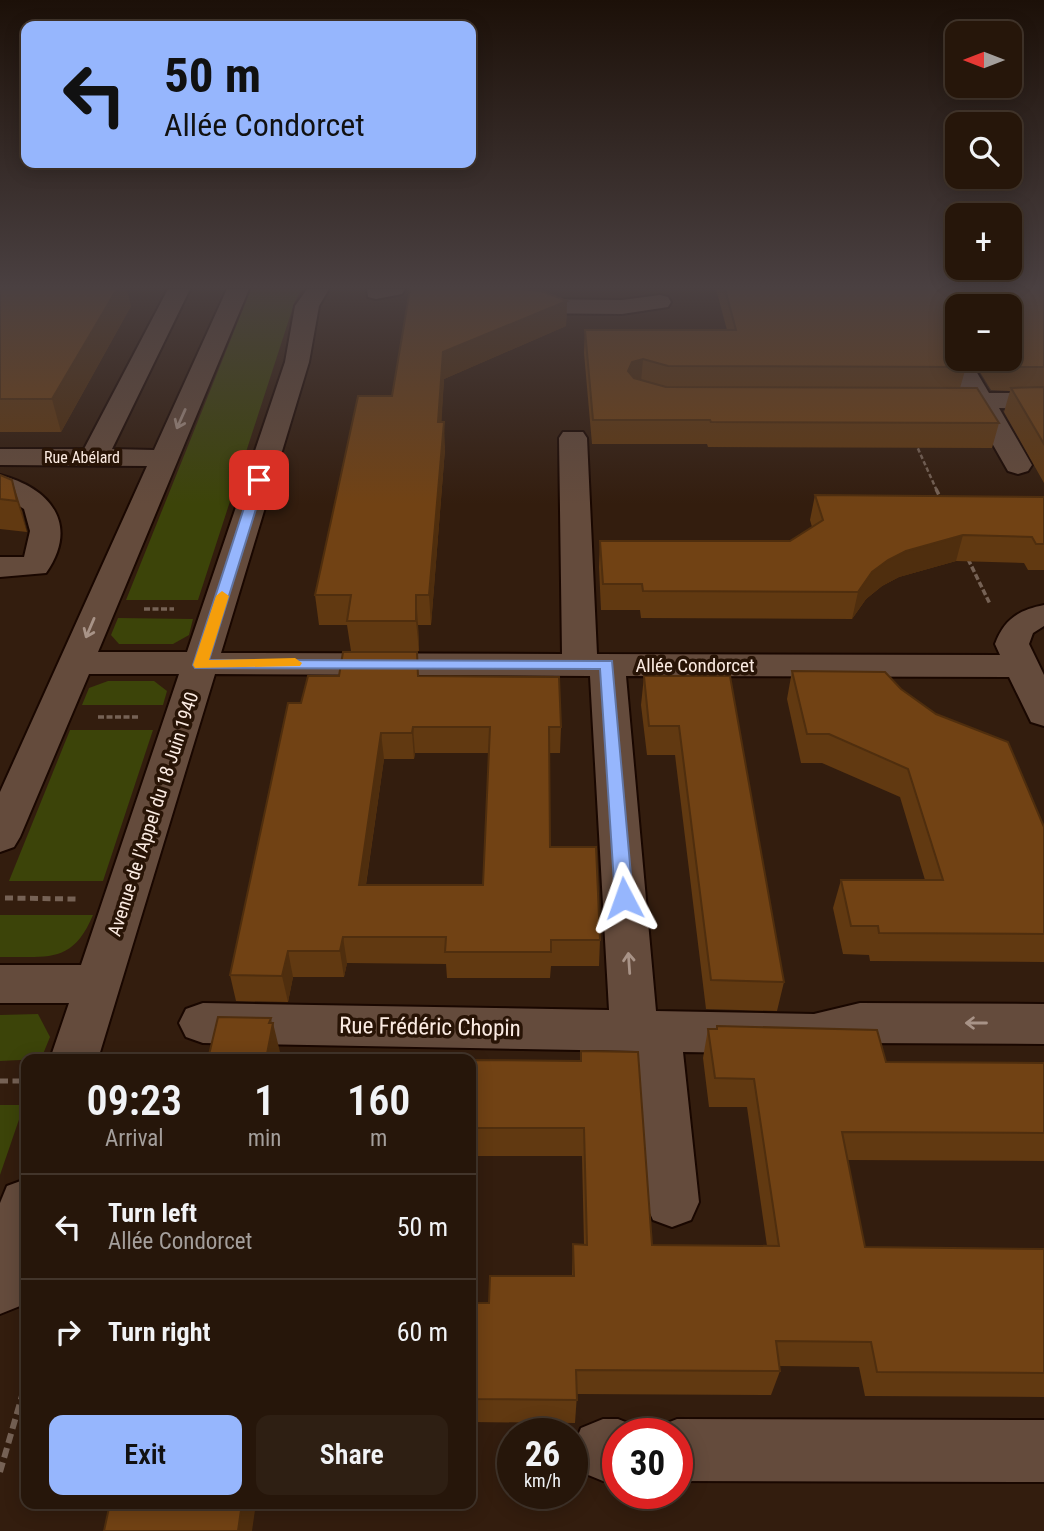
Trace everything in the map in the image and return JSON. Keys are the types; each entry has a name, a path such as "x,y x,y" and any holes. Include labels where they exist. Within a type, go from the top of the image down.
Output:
{"street":[{"path":"94,457 143,360"},
{"path":"0,837 207,360"},
{"name":"Avenue de l'Appel du 18 Juin 1940","path":"76,1054 297,360"},
{"path":"965,371 1018,465"},
{"path":"896,400 1044,401"},
{"path":"12,457 39,432"},
{"path":"573,439 594,664 672,1202"},
{"name":"Rue Abélard","path":"12,457 164,458"},
{"path":"0,484 31,498 46,522 46,545 35,566 0,566"},
{"path":"1044,615 1033,616 1017,629 1012,644 1044,714"},
{"name":"Allée Condorcet","path":"75,663 1022,666"},
{"path":"0,984 99,984"},
{"name":"Rue Frédéric Chopin","path":"203,1023 814,1034 860,1023 1044,1024"},
{"path":"0,1286 21,1220"},
{"path":"693,1450 1044,1451"}],"path":[{"path":"896,400 944,506"},
{"path":"967,555 990,604"},
{"path":"136,609 178,609"},
{"path":"91,717 141,718"},
{"path":"5,898 85,899"},
{"path":"0,1081 21,1081"},
{"path":"0,1472 21,1399"}],"green space":[{"path":"222,360 276,360 198,600 126,600"},
{"path":"118,618 193,619 189,635 173,644 119,644 111,635"},
{"path":"108,681 154,681 167,691 163,705 82,705 89,688"},
{"path":"70,730 153,730 103,881 9,881"},
{"path":"0,915 93,915 85,931 67,950 45,956 0,957"},
{"path":"38,1014 50,1037 43,1054 21,1054 21,1060 0,1061 0,1015"},
{"path":"0,1105 21,1105 21,1114 0,1175"}],"building":[{"path":"0,360 75,360 52,399 0,399"},
{"path":"398,360 442,360 438,422 444,422 429,595 416,595 416,621 347,621 351,595 315,595 358,396 392,396"},
{"path":"588,360 638,360 632,362 628,371 634,378 666,387 977,388 999,423 711,422 593,420"},
{"path":"648,360 945,360 945,367 668,366"},
{"path":"1022,360 1044,360 1044,367 1022,367"},
{"path":"1044,387 1044,444 1011,388"},
{"path":"0,475 12,480 17,501 0,499"},
{"path":"815,495 1044,497 1044,544 1036,544 1032,537 963,535 906,551 888,560 872,572 858,592 643,591 642,584 603,584 600,541 790,541 823,520"},
{"path":"343,652 417,652 418,676 559,677 561,727 549,727 550,847 596,847 600,940 551,940 551,952 445,952 446,937 343,937 340,951 288,951 282,976 230,975 288,703 301,703 308,676 339,676","holes":["413,727 490,727 483,885 359,885 381,733 412,733"]},
{"path":"792,671 885,672 901,689 936,714 1008,742 1044,827 1044,934 879,933 878,926 851,926 841,880 943,880 908,769 829,734 807,734"},
{"path":"644,676 730,676 784,982 711,980 679,726 649,726"},
{"path":"218,1017 271,1018 269,1023 273,1023 267,1054 209,1054"},
{"path":"717,1026 877,1030 886,1062 1044,1063 1044,1133 842,1132 865,1247 1044,1249 1044,1373 877,1372 871,1342 776,1341 780,1371 576,1370 577,1400 476,1399 476,1303 489,1303 490,1276 574,1276 573,1244 587,1245 584,1128 476,1128 476,1060 581,1061 581,1051 638,1052 652,1245 779,1246 754,1079 715,1078 708,1029 717,1029"},
{"path":"109,1509 241,1509 238,1531 104,1531"}],"slow traffic":[{"path":"222,596 200,665 295,663"}],"route":[{"path":"259,480 200,665 607,665 624,898"}]}
